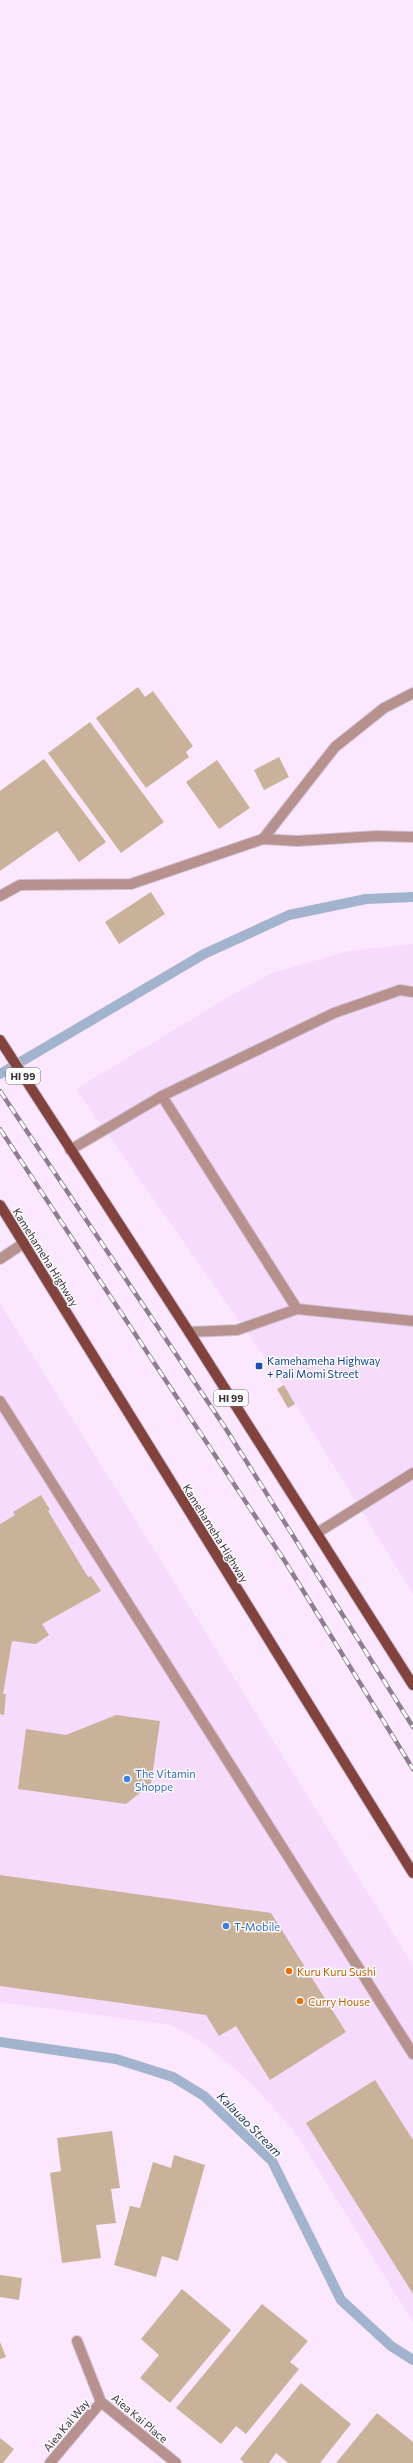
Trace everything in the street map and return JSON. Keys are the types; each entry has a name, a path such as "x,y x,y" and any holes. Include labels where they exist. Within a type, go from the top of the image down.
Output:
{"main road":[{"name":"HI 99","path":"0,1040 189,1332 413,1685"},
{"name":"Kamehameha Highway","path":"0,1204 162,1470 413,1873"}],"street":[{"path":"263,839 335,747 384,708 413,693"},
{"path":"0,896 20,885 131,884 263,839 297,841 377,836 413,837"},
{"path":"70,1150 162,1096 334,1013 400,990 413,992"},
{"path":"162,1096 297,1309"},
{"path":"0,1259 24,1243"},
{"path":"189,1332 236,1330 297,1309 413,1321"},
{"path":"0,1401 413,2054"},
{"path":"317,1533 413,1473"},
{"name":"Aiea Kai Place","path":"77,2341 101,2402 176,2463"},
{"name":"Aiea Kai Way","path":"50,2463 101,2402"}],"shaded area":[{"path":"413,944 413,1594 284,1385 76,1089 235,993 272,973 348,951"},
{"path":"0,1303 413,1965 413,2322 295,2132 252,2084 208,2046 172,2025 0,2002"}],"building":[{"path":"138,687 145,697 153,691 193,746 186,752 189,757 146,788 96,718"},
{"path":"90,722 164,822 121,853 48,753"},
{"path":"279,757 289,777 264,790 254,770"},
{"path":"44,759 106,842 79,862 57,831 0,871 0,791"},
{"path":"217,760 250,808 219,829 186,782"},
{"path":"151,892 165,914 119,944 105,922"},
{"path":"284,1385 295,1404 288,1408 277,1389"},
{"path":"41,1495 50,1510 48,1511 88,1577 91,1576 101,1591 42,1624 49,1635 36,1644 12,1641 3,1694 6,1694 4,1715 0,1714 0,1524 15,1515 13,1512"},
{"path":"116,1715 160,1721 151,1784 126,1804 18,1789 26,1729 66,1735"},
{"path":"0,1875 271,1913 346,2032 270,2080 236,2026 219,2036 206,2015 0,1986"},
{"path":"375,2080 413,2140 413,2294 306,2123"},
{"path":"112,2131 120,2188 111,2189 116,2223 96,2225 101,2258 62,2263 50,2173 61,2171 57,2138"},
{"path":"174,2155 205,2165 178,2261 162,2256 156,2277 114,2265 130,2206 140,2208 153,2162 171,2168"},
{"path":"0,2275 22,2278 19,2300 0,2297"},
{"path":"182,2289 231,2330 170,2403 140,2378 159,2355 141,2339"},
{"path":"262,2304 308,2341 290,2362 299,2369 246,2434 236,2426 221,2444 176,2408"},
{"path":"0,2342 6,2357 0,2359"},
{"path":"301,2383 351,2424 320,2463 288,2463 276,2453 269,2463 244,2463 240,2459"},
{"path":"377,2413 413,2442 413,2463 336,2463"},
{"path":"0,2438 14,2449 3,2463 0,2463"}],"waterway":[{"path":"0,1074 204,954 289,915 366,899 413,897"},
{"name":"Kalauao Stream","path":"0,2042 116,2059 173,2077 204,2096 272,2161 341,2300 391,2346 413,2360"}],"railway":[{"path":"0,1091 226,1429 413,1727"},
{"path":"0,1129 286,1563 413,1769"}],"place":[{"name":"Kamehameha Highway + Pali Momi Street","path":"259,1366"},
{"name":"The Vitamin Shoppe","path":"127,1779"},
{"name":"T-Mobile","path":"226,1926"},
{"name":"Kuru Kuru Sushi","path":"289,1971"},
{"name":"Curry House","path":"300,2001"}]}
